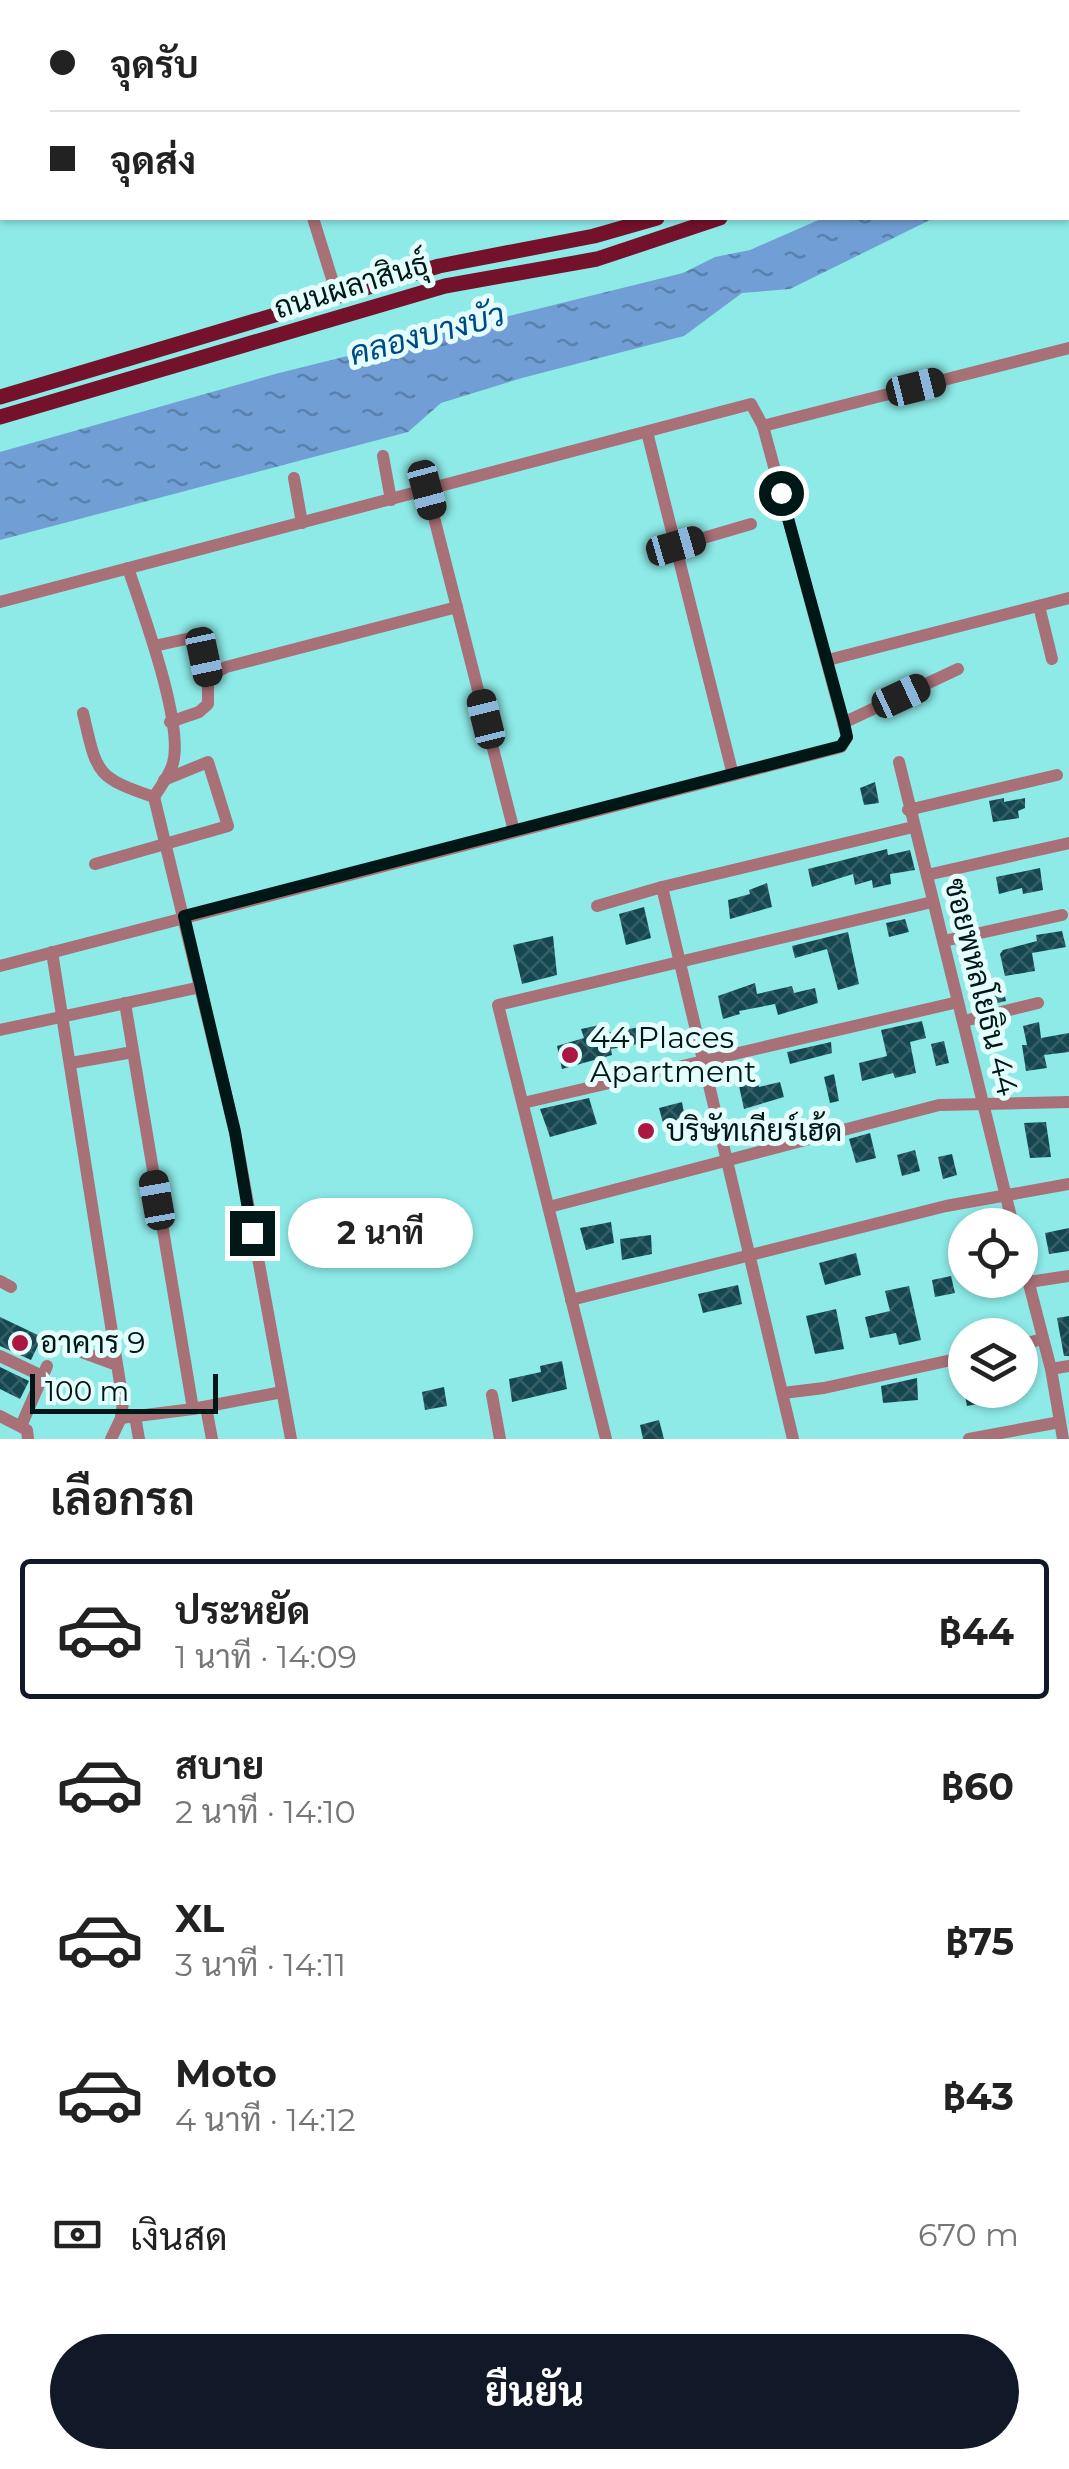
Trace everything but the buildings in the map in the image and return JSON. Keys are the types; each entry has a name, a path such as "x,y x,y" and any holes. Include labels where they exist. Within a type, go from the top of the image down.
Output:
{"main road":[{"name":"ถนนผลาสินธุ์","path":"0,397 439,266 594,236 649,220"},
{"name":"ถนนผลาสินธุ์","path":"0,417 445,286 596,259 714,220"},
{"path":"336,295 344,318"}],"street":[{"path":"314,220 336,295"},
{"path":"762,426 1069,348"},
{"path":"0,602 751,404 762,426 847,737 841,746 0,966"},
{"path":"648,432 733,775"},
{"path":"382,456 391,500"},
{"path":"294,478 302,523"},
{"path":"427,490 514,832"},
{"path":"676,546 751,524"},
{"path":"128,568 154,646 174,743 172,764 154,797 235,1132 291,1439"},
{"path":"828,660 1069,598"},
{"path":"1039,606 1052,659"},
{"path":"208,678 226,667 457,607"},
{"path":"154,646 200,636 208,678 208,704 199,712 170,722"},
{"path":"844,723 958,669"},
{"path":"83,712 95,766 108,779 154,797"},
{"path":"94,864 228,826 208,762 164,780"},
{"name":"ซอยพหลโยธิน 44","path":"899,762 1008,1208"},
{"path":"908,810 1057,775"},
{"path":"598,906 913,826"},
{"path":"928,875 1069,843"},
{"path":"662,887 793,1439"},
{"path":"603,1438 498,1006 932,902"},
{"path":"944,941 1062,915"},
{"path":"52,952 122,1402 139,1439"},
{"path":"0,1030 201,987"},
{"path":"522,1102 958,1002"},
{"path":"964,1022 1038,1002"},
{"path":"125,1004 199,1408 212,1439"},
{"path":"71,1063 133,1052"},
{"path":"549,1207 939,1105 1069,1102"},
{"path":"571,1300 1004,1193 1069,1184"},
{"path":"1038,1281 1069,1276"},
{"path":"1033,1298 1051,1369 1063,1439"},
{"path":"1038,1341 1042,1340"},
{"path":"68,1347 117,1364"},
{"path":"0,1356 45,1370 24,1433 0,1416"},
{"path":"783,1393 948,1361"},
{"path":"1051,1369 1069,1366"},
{"path":"111,1439 128,1417 282,1392"},
{"path":"492,1395 500,1439"},
{"path":"969,1439 1060,1422"}],"water":[{"path":"818,220 930,220 790,289 742,293 684,336 441,403 408,432 0,540 0,452 279,373 683,273 715,257 750,250"}],"place":[{"name":"44 Places Apartment","path":"570,1055"},
{"name":"บริษัทเกียร์เฮ้ด","path":"646,1131"},
{"name":"อาคาร 9","path":"20,1343"}],"route":[{"path":"252,1233 235,1132 184,916 841,746 847,737 844,723 781,493"}],"water label":[{"name":"คลองบางบัว","path":"427,334"}]}
